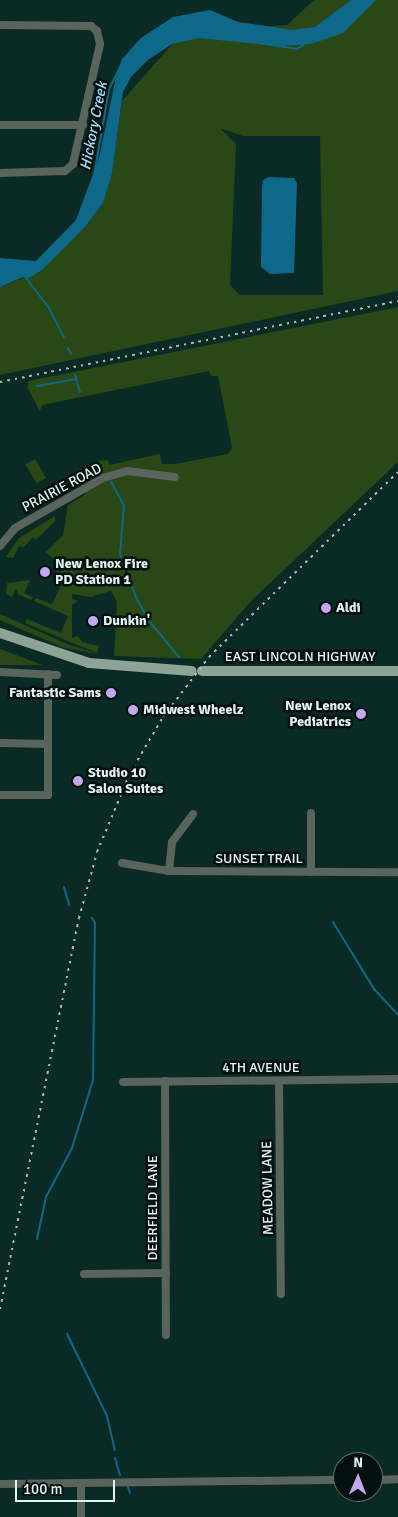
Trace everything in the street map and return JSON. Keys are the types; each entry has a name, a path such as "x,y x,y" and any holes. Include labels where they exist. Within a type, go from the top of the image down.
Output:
{"main road":[{"name":"EAST LINCOLN HIGHWAY","path":"0,634 89,663 197,671 398,671"}],"street":[{"path":"0,25 91,26 100,44 84,125 73,164 59,171 0,172"},
{"path":"0,126 84,125"},
{"name":"PRAIRIE ROAD","path":"0,546 15,528 102,478 127,471 175,477"},
{"path":"0,672 57,675"},
{"path":"0,795 48,795 48,674"},
{"path":"0,743 48,744"},
{"path":"311,813 311,872"},
{"path":"168,872 172,842 193,814"},
{"name":"SUNSET TRAIL","path":"122,863 168,872 398,872"},
{"name":"4TH AVENUE","path":"123,1082 398,1079"},
{"name":"MEADOW LANE","path":"279,1080 282,1294"},
{"name":"DEERFIELD LANE","path":"165,1081 166,1334"},
{"path":"84,1274 166,1272"},
{"path":"383,1480 398,1479"},
{"path":"0,1484 333,1480"},
{"path":"81,1484 81,1517"}],"green space":[{"path":"314,0 398,0 398,291 0,375 0,287 38,272 85,227 103,203 112,174 122,101 183,32 287,25","holes":["220,128 243,136 320,136 323,295 240,295 230,285 236,144"]},
{"path":"398,307 398,462 251,601 201,659 114,656 117,602 111,591 91,597 72,594 72,599 78,601 72,605 72,638 78,636 82,642 99,646 97,653 25,623 27,619 61,633 68,616 34,601 36,598 52,604 60,588 52,585 57,575 54,560 46,552 63,535 68,505 86,494 79,482 72,485 66,479 70,482 100,467 99,461 108,460 109,465 160,454 162,464 175,464 228,454 232,448 218,376 211,376 209,371 42,405 40,411 28,389 28,381"},
{"path":"35,459 46,478 36,484 25,464"},
{"path":"55,516 55,521 36,540 33,537 24,547 19,546 13,558 6,557 19,538"},
{"path":"30,580 24,593 33,597 31,600 18,594 16,589 12,597 6,594 7,583"},
{"path":"0,614 67,644 101,655 62,647 0,620"},
{"path":"0,649 24,658 43,665 0,665"}],"water":[{"path":"351,0 376,0 343,33 311,44 279,46 199,38 172,44 148,60 131,77 123,92 112,174 103,203 85,227 42,270 27,279 23,277 0,287 0,258 36,261 76,220 99,158 117,72 122,59 141,38 173,17 210,10 238,22 293,30 315,27"},
{"path":"269,177 294,178 297,183 294,273 270,274 261,267 262,188 263,180"}],"waterway":[{"name":"Hickory Creek","path":"252,42 297,49 303,45"},
{"name":"Hickory Creek","path":"94,176 109,89 120,67"},
{"path":"27,279 49,308 64,337"},
{"path":"68,348 71,354"},
{"path":"75,375 80,392"},
{"path":"37,386 76,379"},
{"path":"111,482 124,505 120,554 136,597 149,621 179,657"},
{"path":"64,887 69,905"},
{"path":"37,1239 46,1197 72,1148 93,1080 95,923 92,918"},
{"path":"333,922 374,989 398,1015"},
{"path":"67,1334 107,1416 115,1450"},
{"path":"115,1458 120,1475"},
{"path":"128,1487 130,1493"}],"railway":[{"path":"0,382 398,301"},
{"path":"0,1309 79,918 97,852 130,773 163,717 209,657 398,472"}],"place":[{"name":"New Lenox Fire PD Station 1","path":"45,572"},
{"name":"Aldi","path":"326,608"},
{"name":"Dunkin'","path":"93,621"},
{"name":"Fantastic Sams","path":"111,693"},
{"name":"Midwest Wheelz","path":"133,710"},
{"name":"New Lenox Pediatrics","path":"361,714"},
{"name":"Studio 10 Salon Suites","path":"78,781"}]}
